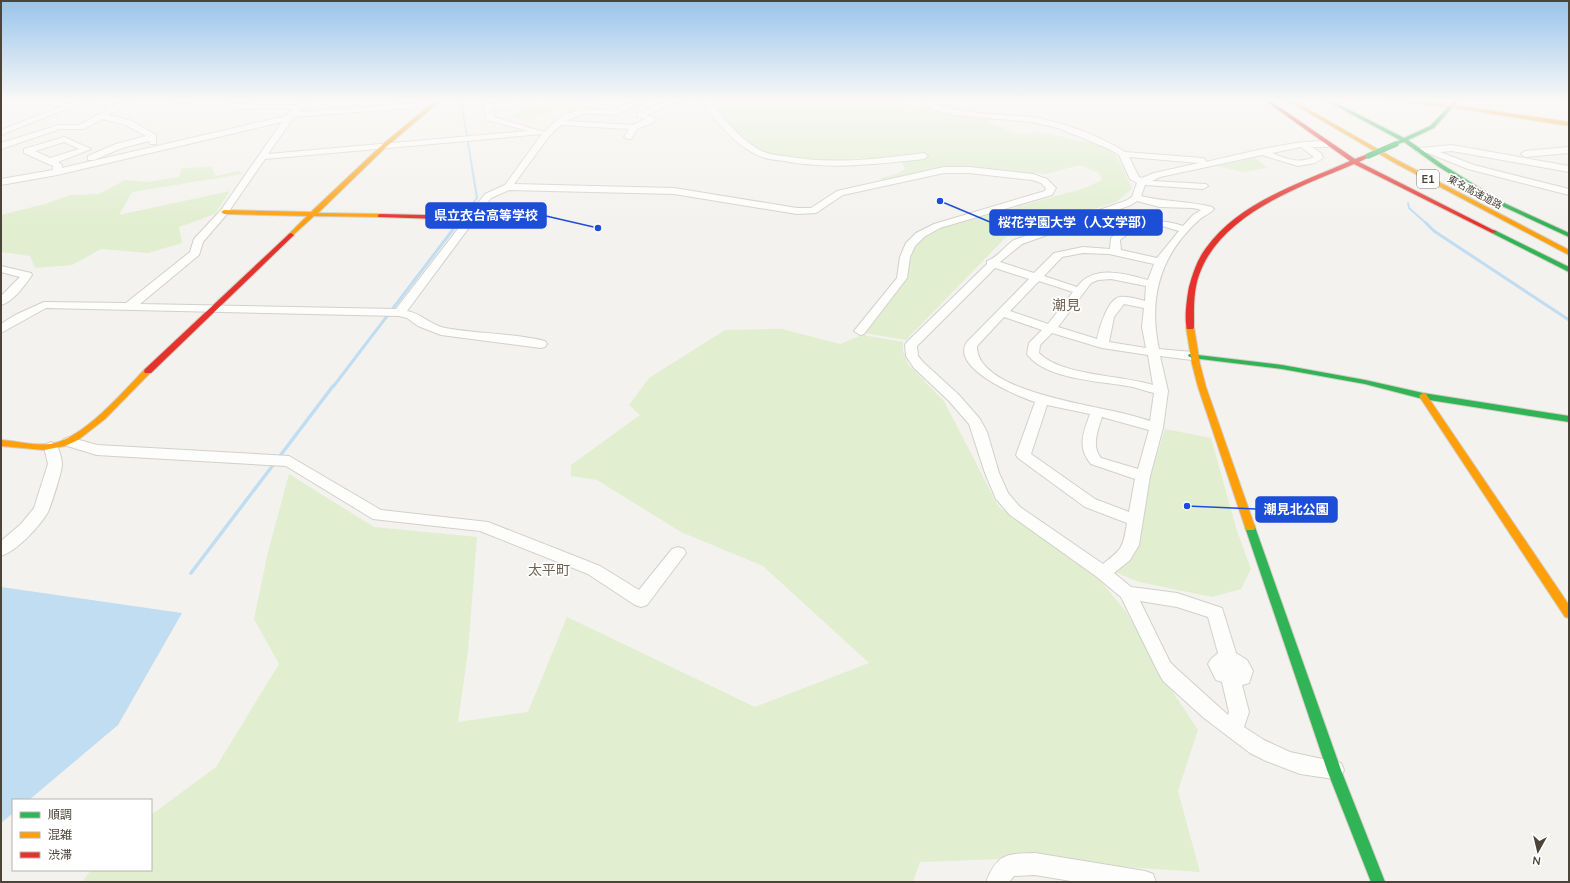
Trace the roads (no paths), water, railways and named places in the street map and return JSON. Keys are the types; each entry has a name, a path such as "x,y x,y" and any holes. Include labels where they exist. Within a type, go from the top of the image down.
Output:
{"main road":[{"path":"1,443 51,447 69,442 87,430 212,309 390,141"},
{"path":"1323,141 1355,162 1569,270"},
{"name":"東名高速道路","path":"1361,141 1569,253"},
{"name":"東名高速道路","path":"1373,141 1407,161 1569,246"},
{"path":"1378,882 1334,770 1192,356 1188,322 1190,292 1197,269 1212,244 1236,219 1274,197 1400,142 1420,151 1441,166 1504,205 1569,235"},
{"path":"224,212 470,218"},
{"path":"1192,356 1316,372 1423,396 1569,419"},
{"path":"1423,396 1569,614"}],"street":[{"path":"1,146 16,141"},
{"path":"57,141 27,151 58,165 57,172"},
{"path":"51,161 86,149 69,141"},
{"path":"70,169 113,148 138,141"},
{"path":"153,141 153,150"},
{"path":"1,182 57,172 192,141"},
{"path":"130,306 191,257 197,249 198,241 224,212 273,141"},
{"path":"262,157 439,141"},
{"path":"508,187 538,141"},
{"path":"743,141 754,150 767,156 798,162 844,164 924,156"},
{"path":"1098,141 1112,147 1123,154 1214,163 1303,144 1327,144"},
{"path":"1262,152 1292,163 1311,161 1319,158 1318,155 1303,144"},
{"path":"1420,151 1452,148 1569,169"},
{"path":"1548,165 1525,154 1569,150"},
{"path":"1431,151 1471,167 1569,192"},
{"path":"1123,154 1135,179 1142,182 1187,183 1204,186"},
{"path":"1136,198 1160,204 1193,205 1204,186 1214,163"},
{"path":"399,313 488,196 508,187 674,191 797,211 812,211 840,193 944,170 969,170 1034,177 1044,181 1050,188 1049,193 938,226 920,235 910,245 905,257 902,278 860,331"},
{"path":"1204,186 1157,175 1142,182 1136,198 1128,204 1018,242 991,263 912,346 912,356 926,373 954,398 975,422 980,432 998,489 1005,501 1015,511 1103,573 1127,593 1170,676 1233,730 1270,754 1290,762 1334,770"},
{"path":"1103,573 1124,556 1131,545 1134,520 1143,476 1156,428 1161,391 1148,327 1152,284 1160,262 1184,229 1196,217 1204,186"},
{"path":"1116,252 1115,240 1119,235 1150,224 1166,224 1184,229"},
{"path":"1156,428 1120,416 1042,401 1022,394 998,382 979,368 971,356 972,345 1004,313 1053,259 1063,253 1083,250 1116,252 1160,262"},
{"path":"991,263 1080,291"},
{"path":"1,269 27,275"},
{"path":"1,288 27,275"},
{"path":"1,302 27,275"},
{"path":"1152,284 1118,276 1094,276 1087,281 1050,329 1034,345 1033,348 1036,358 1045,364 1077,375 1131,383 1161,391"},
{"path":"1102,344 1108,317 1121,300 1149,305"},
{"path":"1,329 19,317 44,305 399,313 411,314 422,324 441,331 542,344"},
{"path":"1004,313 1050,329 1102,344 1192,356"},
{"path":"1042,401 1023,454 1074,493 1090,503 1134,520"},
{"path":"1097,412 1087,447 1090,456 1096,460 1143,476"},
{"path":"69,442 97,450 289,461 378,515 482,526 594,570 641,600 678,553"},
{"path":"1,550 28,528 41,510 55,464 51,447"},
{"path":"1127,593 1177,600 1216,613 1228,658 1224,658 1218,662 1218,668 1223,674 1231,678 1239,712 1233,730"},
{"path":"998,882 1002,872 1009,865 1035,864 1111,879 1145,882"}],"water":[{"path":"1,587 182,613 118,725 30,799 12,799 12,814 1,823"}],"waterway":[{"path":"457,224 477,198 468,141"},
{"path":"1408,203 1409,208 1427,224"},
{"path":"333,387 458,223"},
{"path":"1427,224 1434,231 1569,320"},
{"path":"191,573 333,386"}],"place":[{"name":"桜花学園大学（人文学部）","path":"940,201"},
{"name":"県立衣台高等学校","path":"598,228"},
{"name":"潮見北公園","path":"1187,506"}],"district":[{"name":"潮見","path":"1066,305"},
{"name":"太平町","path":"549,570"}]}
